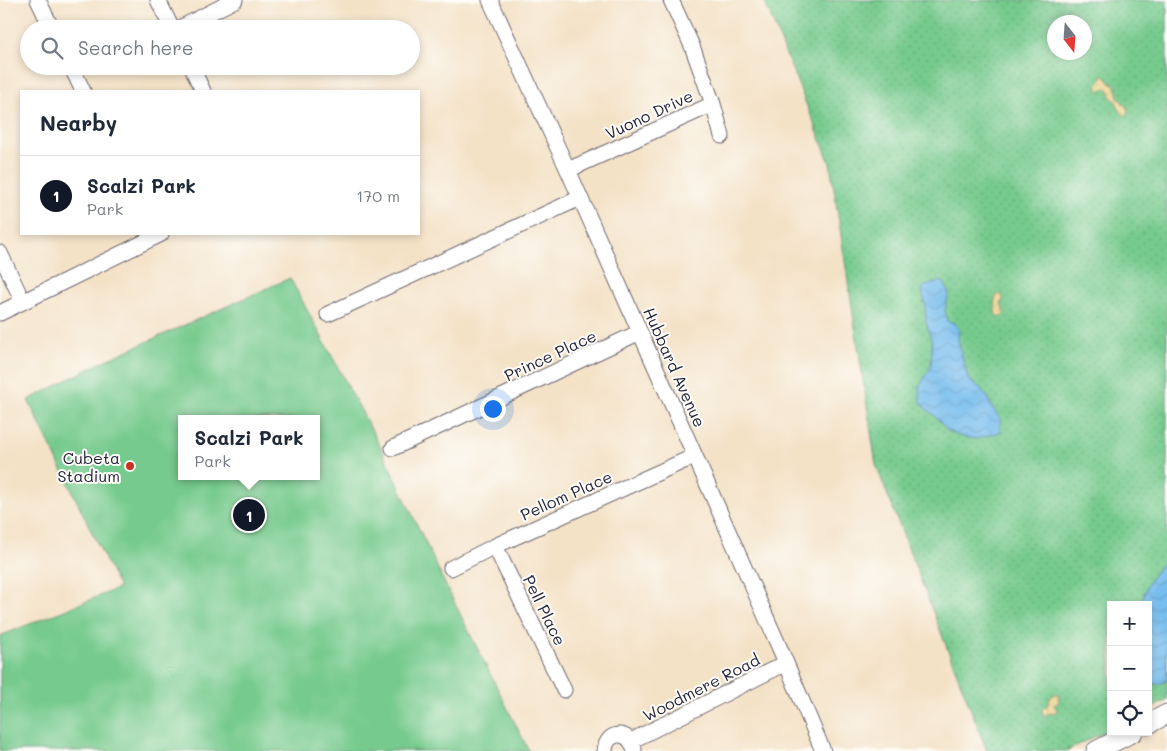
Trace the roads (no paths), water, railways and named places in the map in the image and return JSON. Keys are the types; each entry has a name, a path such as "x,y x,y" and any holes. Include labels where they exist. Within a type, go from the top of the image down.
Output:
{"main road":[{"path":"1152,722 1167,714"},
{"path":"1096,751 1125,736"}],"street":[{"path":"38,0 48,20"},
{"path":"158,0 168,20"},
{"path":"196,20 235,0"},
{"name":"Hubbard Avenue","path":"490,0 696,456 823,751"},
{"path":"671,0 692,46 714,104"},
{"path":"75,75 83,90"},
{"path":"195,75 203,90"},
{"name":"Vuono Drive","path":"568,170 714,104 722,136"},
{"path":"328,314 580,198"},
{"path":"0,313 156,235"},
{"path":"0,253 23,302"},
{"name":"Prince Place","path":"393,448 640,332"},
{"name":"Pellom Place","path":"451,568 494,546 696,456"},
{"name":"Pell Place","path":"494,546 564,690"},
{"name":"Woodmere Road","path":"605,751 607,742 614,736 623,736 632,746 786,663"}],"water":[{"path":"943,281 949,293 945,309 947,321 956,324 959,330 958,338 968,378 981,388 988,397 991,406 1002,421 999,425 1001,432 976,439 959,436 948,431 921,402 919,387 931,367 932,342 926,322 922,289 925,286"},
{"path":"1167,560 1167,680 1160,684 1152,684 1152,601 1143,601 1150,580 1157,569"}],"place":[{"name":"Cubeta Stadium","path":"130,466"},
{"name":"Scalzi Park","path":"249,515"}]}
